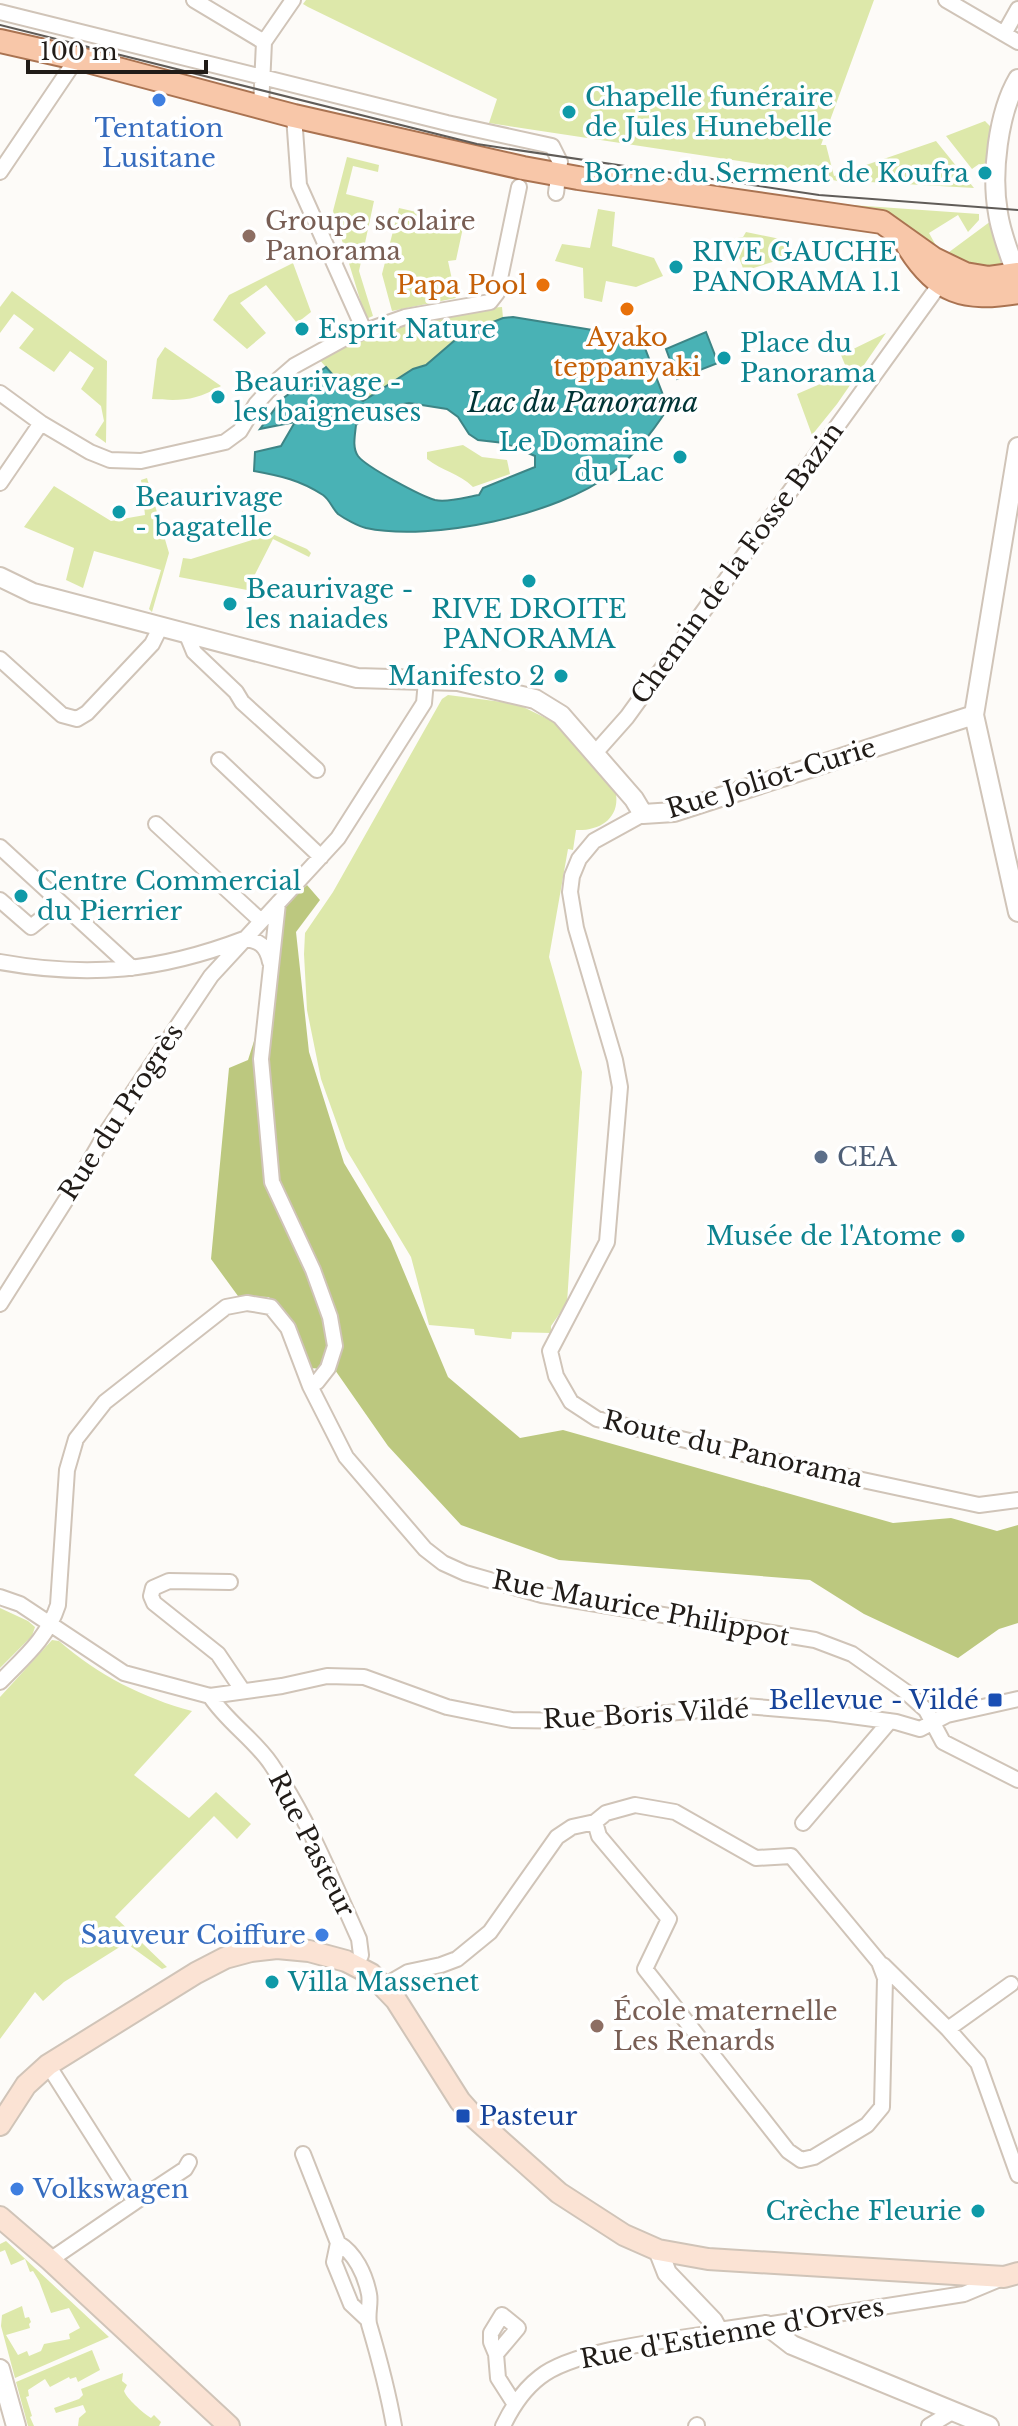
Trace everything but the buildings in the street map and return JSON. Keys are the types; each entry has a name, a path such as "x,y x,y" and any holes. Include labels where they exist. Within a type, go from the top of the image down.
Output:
{"main road":[{"path":"0,41 80,59 557,184 882,222 901,235 923,270 946,276 965,274 1018,280"},
{"path":"0,2125 26,2085 48,2065 196,1973 225,1958 277,1948 309,1951 371,1974 384,1986 460,2101 476,2119 559,2193 624,2235 658,2250 708,2259 1011,2275"},
{"path":"0,2217 229,2426"}],"street":[{"path":"194,0 264,42"},
{"path":"261,107 264,42 293,0"},
{"path":"946,0 1018,42"},
{"path":"1004,34 1018,9"},
{"path":"0,12 447,123 552,146 559,157 557,184"},
{"path":"0,172 73,64 80,59"},
{"path":"1018,79 1012,89 998,142 996,198 1018,280"},
{"path":"294,116 299,185 364,330"},
{"path":"0,393 41,423 90,452 110,460 141,461 225,442 240,431 263,394 294,366 333,343 405,317 481,305 494,299 519,187"},
{"name":"Chemin de la Fosse Bazin","path":"595,753 627,717 946,276"},
{"path":"0,483 41,423"},
{"path":"1018,447 974,715 1012,865 1018,912"},
{"name":"Rue Joliot-Curie","path":"0,577 33,593 357,678 458,681 535,699 561,715 634,799 643,814 674,812 974,715"},
{"path":"0,659 62,715 77,719 87,713 152,644 160,628"},
{"path":"187,635 194,652 236,692 242,702 317,770"},
{"name":"Rue du Progrès","path":"0,1304 137,1084 221,964 338,838 424,703 426,681"},
{"path":"219,760 321,857"},
{"name":"Route du Panorama","path":"643,814 594,841 579,859 572,876 570,892 573,915 620,1087 607,1242 550,1351 556,1376 571,1402 597,1419 979,1505 1018,1500"},
{"path":"156,824 274,949"},
{"path":"0,847 132,968"},
{"path":"0,900 31,927 61,903"},
{"path":"278,903 261,1059 272,1182 313,1270 330,1317 335,1346 328,1368 310,1386"},
{"path":"0,962 38,969 86,972 132,968 211,952 253,929"},
{"path":"253,929 255,940 268,953 271,972"},
{"path":"211,952 221,964"},
{"path":"192,957 221,964"},
{"name":"Rue Maurice Philippot","path":"51,1627 58,1605 67,1470 76,1439 105,1402 226,1307 247,1303 271,1307 288,1328 310,1386 346,1457 416,1539 443,1563 465,1573 542,1595 838,1647 912,1697 926,1710 933,1723"},
{"path":"230,1582 169,1581 153,1588 151,1596 154,1603 218,1654 243,1691"},
{"path":"0,1597 20,1604 124,1673 210,1696"},
{"path":"0,1682 51,1627"},
{"name":"Rue Boris Vildé","path":"210,1696 327,1676 364,1677 447,1707 512,1720 593,1720 745,1706 890,1721 920,1729 933,1723"},
{"name":"Rue Pasteur","path":"210,1696 269,1762 312,1834 359,1939 361,1955 356,1966"},
{"path":"1018,1699 947,1715 933,1723 943,1742 1018,1780"},
{"path":"803,1823 890,1721"},
{"path":"384,1986 408,1972 457,1959 478,1944 490,1932 557,1837 572,1827 595,1822 606,1813 635,1805 675,1812 756,1858 791,1856 879,1962 978,2063 1018,2175"},
{"path":"595,1822 599,1836 669,1919 645,1969 788,2151 801,2160 814,2157 867,2125 882,2107 885,1978 879,1962"},
{"path":"948,2029 1011,1984"},
{"path":"48,2065 135,2202"},
{"path":"303,2154 338,2243 354,2256 370,2296 368,2320 387,2386 394,2426"},
{"path":"50,2260 185,2169 189,2162"},
{"path":"338,2243 334,2262 351,2304 368,2320"},
{"path":"658,2250 667,2273 713,2321 719,2332"},
{"path":"942,2296 968,2284 965,2274"},
{"name":"Rue d'Estienne d'Orves","path":"503,2426 514,2403 539,2377 558,2366 616,2350 964,2294 1011,2275"},
{"path":"766,2325 792,2345 989,2426"},
{"path":"496,2354 498,2378 514,2403"},
{"path":"0,2369 16,2426"},
{"path":"929,2426 952,2412"}],"green space":[{"path":"306,0 874,0 821,145 826,145 834,176 936,141 974,188 852,181 850,184 820,177 809,180 811,172 489,123 497,99 308,7 303,4"},
{"path":"985,121 991,127 986,166 979,164 972,169 946,136"},
{"path":"347,157 379,165 378,172 353,166 346,194 374,201 359,271 373,316 366,319 333,211"},
{"path":"823,203 979,214 979,220 968,232 958,215 929,233 939,251"},
{"path":"399,208 464,223 456,260 448,261 456,298 392,311 382,274"},
{"path":"598,209 615,212 612,246 654,258 663,276 636,287 606,281 602,302 584,298 583,268 555,261 562,244 590,248"},
{"path":"991,221 1007,263 1002,270 941,258"},
{"path":"746,232 790,241 785,258 744,271 737,252 742,249 737,238 743,237"},
{"path":"293,263 311,312 297,323 266,285 240,303 266,333 247,349 213,320 229,295"},
{"path":"12,291 107,361 106,443 95,435 104,421 101,406 81,389 94,368 70,351 54,372 19,348 34,329 14,314 0,333 0,307"},
{"path":"502,307 503,318 462,334 426,365 413,369 363,401 349,393 317,357 362,335 461,310"},
{"path":"886,333 812,435 797,394 848,372 841,355"},
{"path":"165,347 221,386 188,399 152,399 157,359"},
{"path":"463,445 482,457 507,460 510,474 473,487 427,459 427,452"},
{"path":"147,478 169,553 152,612 149,609 161,570 94,551 83,588 66,580 74,548 24,527 54,486 111,521 145,515 141,480"},
{"path":"242,511 261,529 307,549 311,553 309,557 273,539 247,590 179,577 183,558 191,559 252,540"},
{"path":"448,695 517,704 554,722 615,789 616,799 613,814 602,825 576,830 573,850 568,849 549,957 582,1072 567,1303 551,1326 551,1333 512,1332 511,1339 475,1335 474,1329 429,1325 411,1257 346,1149 321,1079 307,1010 305,933 333,892 442,699"},
{"path":"307,885 320,900 296,932 309,1052 344,1163 391,1241 448,1377 520,1438 563,1430 893,1523 951,1518 997,1531 1018,1525 1018,1623 999,1629 958,1658 864,1614 810,1580 559,1560 461,1525 388,1446 335,1370 310,1368 269,1297 238,1296 211,1259 229,1068 248,1060 272,984 281,907"},
{"path":"0,1608 35,1627 32,1636 0,1668"},
{"path":"52,1640 59,1641 122,1684 192,1711 134,1775 189,1818 216,1792 251,1824 237,1839 214,1816 115,1917 167,1967 162,1969 126,1943 64,1982 43,2001 35,1992 0,2039 0,1697"},
{"path":"6,2241 109,2337 15,2378 1,2326 2,2315 22,2306 25,2318 29,2317 31,2322 30,2328 6,2335 18,2355 27,2351 29,2356 41,2351 44,2344 70,2339 69,2334 80,2328 69,2308 51,2313 39,2281 33,2271 30,2272 25,2259 11,2265 5,2250 0,2252 0,2244"},
{"path":"92,2350 100,2370 78,2382 76,2377 69,2377 50,2387 45,2379 28,2390 29,2396 26,2397 34,2426 28,2426 16,2382"},
{"path":"123,2373 126,2394 151,2418 154,2415 161,2422 159,2426 78,2426 79,2418 86,2412 83,2405 56,2413 54,2408 79,2399 83,2395 81,2389"}],"water":[{"name":"Lac du Panorama","path":"513,317 641,338 668,408 628,459 589,488 528,513 494,522 459,528 393,531 359,526 338,514 315,490 290,479 254,471 255,452 281,446 295,422 260,429 282,399 326,367 349,393 363,401 413,369 426,365 462,334","holes":["409,403 447,409 478,440 504,443 535,456 535,467 483,488 479,495 440,501 394,481 356,453 356,425 374,413"]},
{"path":"706,332 718,363 677,379 666,349"}],"tram line":[{"path":"0,25 477,144 819,195 1018,210"}],"place":[{"name":"Tentation Lusitane","path":"159,100"},
{"name":"Chapelle funéraire de Jules Hunebelle","path":"569,112"},
{"name":"Borne du Serment de Koufra","path":"985,173"},
{"name":"Groupe scolaire Panorama","path":"249,236"},
{"name":"RIVE GAUCHE PANORAMA 1.1","path":"676,267"},
{"name":"Papa Pool","path":"543,285"},
{"name":"Ayako teppanyaki","path":"627,309"},
{"name":"Esprit Nature","path":"302,329"},
{"name":"Place du Panorama","path":"724,358"},
{"name":"Beaurivage - les baigneuses","path":"218,397"},
{"name":"Le Domaine du Lac","path":"680,457"},
{"name":"Beaurivage - bagatelle","path":"119,512"},
{"name":"RIVE DROITE PANORAMA","path":"529,581"},
{"name":"Beaurivage - les naiades","path":"230,604"},
{"name":"Manifesto 2","path":"561,676"},
{"name":"Centre Commercial du Pierrier","path":"21,896"},
{"name":"CEA","path":"821,1157"},
{"name":"Musée de l'Atome","path":"958,1236"},
{"name":"Bellevue - Vildé","path":"995,1700"},
{"name":"Sauveur Coiffure","path":"322,1935"},
{"name":"Villa Massenet","path":"272,1982"},
{"name":"École maternelle Les Renards","path":"597,2026"},
{"name":"Pasteur","path":"463,2116"},
{"name":"Volkswagen","path":"17,2189"},
{"name":"Crèche Fleurie","path":"978,2211"}]}
